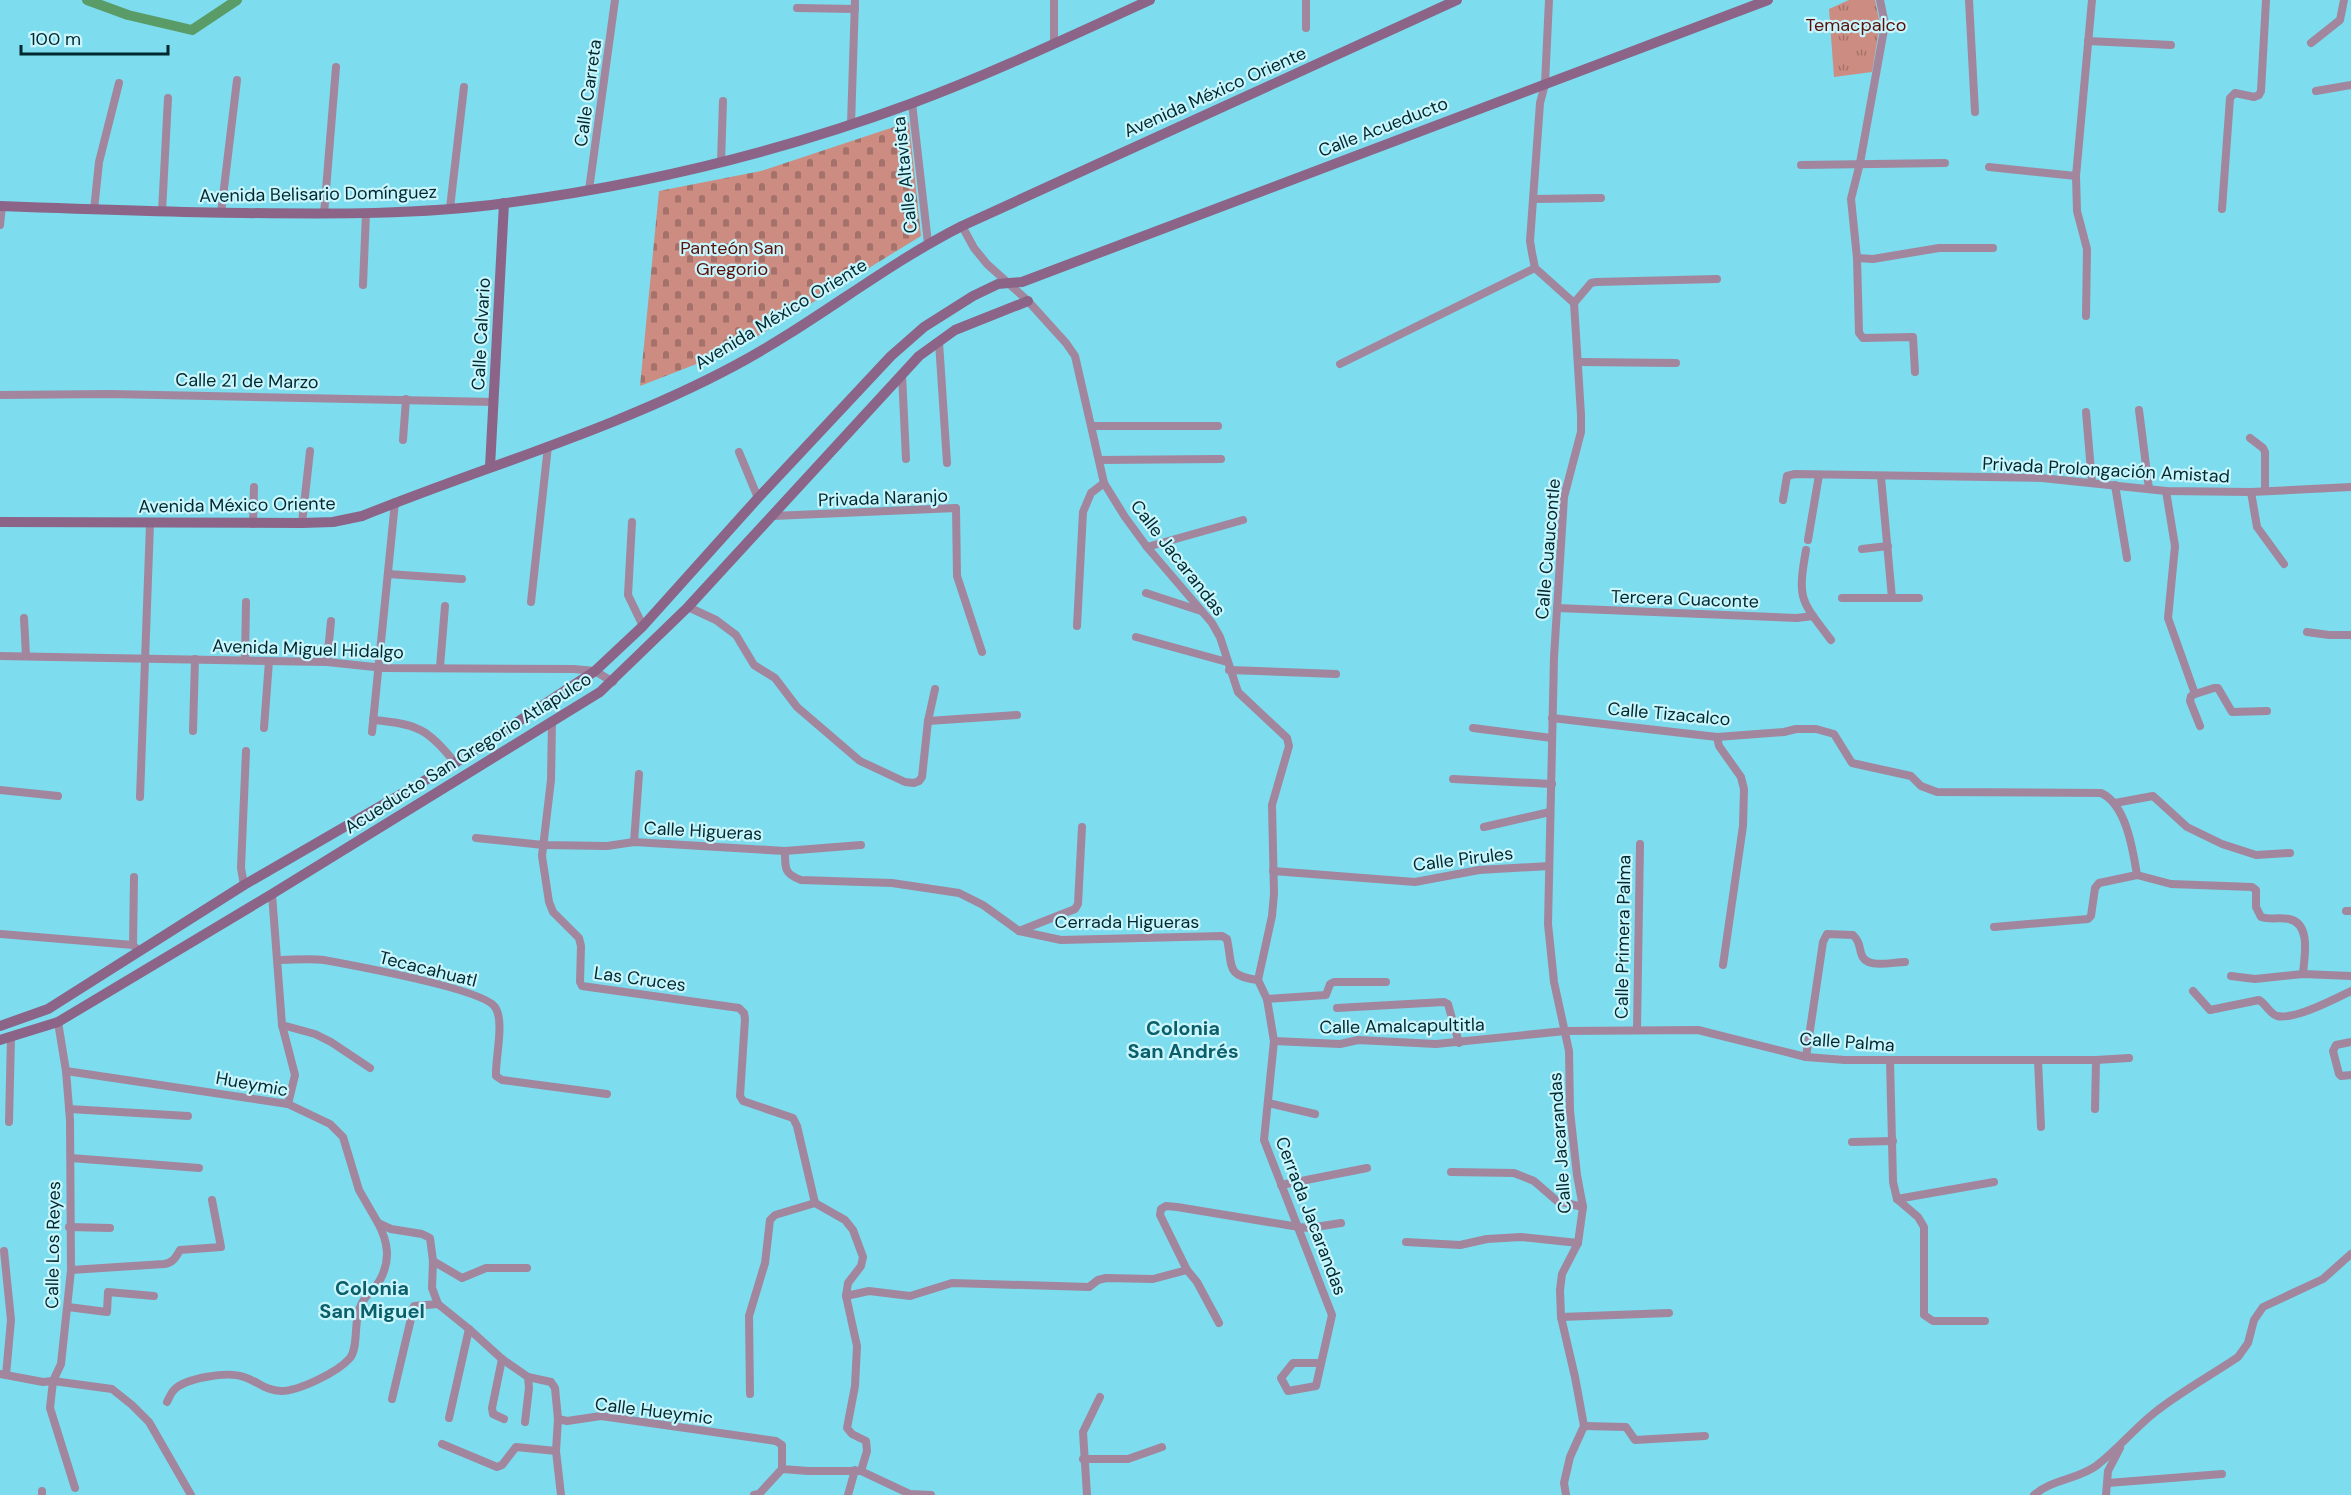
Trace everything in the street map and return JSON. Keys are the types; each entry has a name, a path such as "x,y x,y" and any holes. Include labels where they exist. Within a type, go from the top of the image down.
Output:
{"street":[{"name":"Calle Carreta","path":"589,190 615,0"},
{"path":"851,125 855,0"},
{"path":"1054,0 1054,43"},
{"name":"Avenida Belisario Domínguez","path":"1,207 221,213 366,213 504,203 589,190 721,163 851,125 912,103 1150,0"},
{"path":"1306,0 1306,28"},
{"name":"Avenida México Oriente","path":"0,522 253,524 347,520 548,446 659,401 735,366 928,243 1457,0"},
{"path":"1549,0 1545,84 1540,103 1530,241 1535,268 1574,303 1591,283 1596,282 1717,279"},
{"name":"Calle Acueducto","path":"1008,284 1022,282 1768,0"},
{"path":"1880,0 1885,24 1860,163 1851,199 1857,258 1859,333 1863,338 1910,336 1914,340 1915,372"},
{"path":"1969,0 1975,112"},
{"path":"2086,316 2087,249 2077,211 2076,176 2092,0"},
{"path":"2222,209 2230,98 2235,93 2254,97 2261,91 2266,0"},
{"path":"2311,43 2340,20 2344,0"},
{"path":"797,8 855,9"},
{"path":"2088,41 2171,45"},
{"path":"324,214 336,67"},
{"path":"221,213 237,80"},
{"path":"94,210 99,162 119,83"},
{"path":"2316,91 2351,85"},
{"path":"450,208 464,87"},
{"path":"162,212 168,98"},
{"path":"721,163 723,101"},
{"name":"Calle Altavista","path":"912,103 928,243"},
{"path":"1801,165 1945,163"},
{"path":"1989,167 2076,176"},
{"path":"1534,199 1601,198"},
{"name":"Calle Calvario","path":"490,467 504,203"},
{"path":"0,225 1,207"},
{"path":"363,285 366,213"},
{"path":"963,226 974,249 1028,301"},
{"path":"1857,258 1874,259 1940,249 1993,248"},
{"path":"1340,364 1535,268"},
{"name":"Acueducto San Gregorio Atlapulco","path":"0,1026 48,1009 136,948 455,763 595,671 643,626 758,498 907,341 940,316 973,296 998,284 1008,284"},
{"name":"Acueducto San Gregorio Atlapulco","path":"6,1039 58,1022 272,894 600,692 613,682 688,607 902,374 939,342 969,323 1028,301"},
{"name":"Calle Jacarandas","path":"1028,301 1075,356 1104,483 1147,547 1203,611 1220,637 1238,692 1287,738 1289,746 1272,805 1272,916 1258,980"},
{"name":"Calle Cuaucontle","path":"1562,1011 1550,956 1548,924 1552,718 1564,497 1581,432 1574,303"},
{"path":"939,342 947,463"},
{"path":"1579,362 1676,363"},
{"path":"902,374 906,459"},
{"name":"Calle 21 de Marzo","path":"0,395 110,394 494,402"},
{"path":"403,440 406,399"},
{"path":"2139,410 2149,489"},
{"path":"2086,412 2092,483"},
{"path":"1092,426 1218,426"},
{"path":"2250,438 2265,452 2265,491"},
{"path":"531,602 548,446"},
{"path":"302,523 310,451"},
{"path":"739,452 758,498"},
{"path":"1099,460 1221,459"},
{"name":"Privada Prolongación Amistad","path":"1783,500 1787,476 1795,474 2042,478 2166,491 2251,492 2351,486"},
{"path":"1808,540 1819,475"},
{"path":"1881,477 1892,598"},
{"path":"1077,626 1083,512 1091,493 1104,483"},
{"path":"2115,485 2127,558"},
{"path":"253,524 254,487"},
{"path":"2166,491 2175,546 2168,618 2195,694"},
{"path":"2251,492 2257,527 2284,564"},
{"path":"372,732 395,502"},
{"name":"Privada Naranjo","path":"773,516 956,508 957,576 982,652"},
{"path":"1147,547 1243,520"},
{"path":"632,522 628,595 643,626"},
{"path":"140,797 150,524"},
{"path":"1862,549 1888,546"},
{"path":"1806,550 1800,590 1804,603 1830,640"},
{"path":"388,574 462,579"},
{"path":"1146,593 1203,611"},
{"path":"1842,598 1919,598"},
{"path":"245,660 246,602"},
{"path":"440,667 445,606"},
{"path":"688,607 716,620 736,635 754,665 775,678 805,714 860,761 905,782 919,782 922,777 934,689"},
{"name":"Tercera Cuaconte","path":"1557,608 1797,618 1813,616"},
{"path":"24,618 26,656"},
{"path":"327,662 331,621"},
{"path":"2307,632 2351,635"},
{"path":"1136,637 1228,666 1336,674"},
{"name":"Avenida Miguel Hidalgo","path":"0,656 327,662 384,668 595,671 613,682"},
{"path":"193,731 195,659"},
{"path":"264,728 269,661"},
{"path":"2200,726 2190,701 2191,696 2214,687 2218,688 2232,712 2267,711"},
{"path":"928,721 1017,715"},
{"name":"Calle Tizacalco","path":"1552,718 1717,737 1816,729 1833,734 1852,763 1911,776 1921,786 1937,792 2101,793 2115,803"},
{"path":"373,720 399,722 417,729 437,740 455,763"},
{"name":"Las Cruces","path":"552,721 552,780 542,856 549,902 553,912 579,938 582,986 739,1008 744,1013 745,1019 740,1096 743,1101 793,1118 797,1126 815,1203"},
{"path":"1473,728 1552,738"},
{"path":"1717,737 1719,746 1741,777 1744,789 1743,826 1723,965"},
{"path":"244,885 241,868 246,751"},
{"path":"634,842 639,774"},
{"path":"1453,779 1552,784"},
{"path":"0,790 58,796"},
{"path":"2138,875 2121,815 2115,803 2153,796 2187,827 2222,844 2256,855 2290,853"},
{"path":"1484,827 1550,812"},
{"path":"1019,931 1075,909 1078,904 1082,826"},
{"name":"Calle Higueras","path":"476,838 543,845 607,846 634,842 785,850 861,845"},
{"name":"Calle Primera Palma","path":"1637,1029 1640,844"},
{"name":"Cerrada Higueras","path":"785,850 786,870 790,876 801,880 892,883 959,893 983,905 1019,931 1061,940 1222,936 1227,939 1231,967 1235,973 1242,978 1258,980"},
{"name":"Calle Pirules","path":"1273,871 1415,882 1479,870 1549,866"},
{"path":"1994,927 2088,919 2091,916 2095,888 2099,883 2138,875 2171,884 2252,887 2256,890 2257,913 2261,917 2291,920 2298,924 2305,936 2303,974"},
{"path":"1,934 136,948 134,877"},
{"path":"272,894 282,1025 295,1075 288,1104"},
{"path":"1806,1057 1823,942 1827,934 1853,935 1859,943 1861,956 1870,964 1905,962"},
{"name":"Tecacahuatl","path":"278,960 322,960 438,985 484,999 496,1008 499,1021 496,1076 502,1080 607,1094"},
{"path":"2231,976 2255,979 2303,974 2351,976"},
{"path":"1258,980 1267,999 1274,1041"},
{"path":"1267,999 1326,995 1330,984 1335,982 1386,982"},
{"path":"2193,991 2210,1010 2259,1000 2274,1015 2279,1016 2288,1016 2319,1006 2351,991"},
{"path":"1337,1008 1444,1002 1448,1004 1459,1043"},
{"name":"Calle Jacarandas","path":"1562,1011 1569,1051 1570,1111 1583,1207 1578,1243 1562,1274 1561,1317 1584,1426"},
{"name":"Calle Los Reyes","path":"58,1022 69,1109 71,1270 61,1364 53,1381 50,1408 75,1488"},
{"path":"282,1025 331,1041 369,1068"},
{"name":"Calle Palma","path":"1566,1031 1698,1030 1806,1057 1890,1061 2129,1058"},
{"name":"Calle Amalcapultitla","path":"1274,1041 1340,1044 1358,1040 1407,1044 1459,1043 1566,1031"},
{"path":"6,1039 9,1122"},
{"name":"Cerrada Jacarandas","path":"1274,1041 1264,1140 1332,1315 1316,1386 1288,1392 1281,1378 1293,1362 1321,1363"},
{"path":"2351,1041 2336,1046 2333,1051 2338,1074 2351,1075"},
{"path":"2038,1060 2040,1127"},
{"path":"2095,1109 2096,1060"},
{"path":"1890,1061 1893,1182 1897,1199 1918,1217 1924,1227 1924,1316 1933,1321 1985,1321"},
{"name":"Hueymic","path":"66,1071 288,1104 330,1124 343,1137 359,1190 378,1223"},
{"path":"1268,1103 1315,1113"},
{"path":"69,1109 188,1116"},
{"path":"1852,1142 1893,1141"},
{"path":"70,1158 199,1168"},
{"path":"1281,1185 1367,1168"},
{"path":"1451,1172 1514,1173 1534,1181 1557,1201 1583,1207"},
{"path":"1897,1199 1994,1182"},
{"path":"71,1270 169,1264 180,1250 221,1247 212,1200"},
{"path":"750,1394 749,1316 765,1263 770,1220 775,1215 815,1203 845,1220 853,1230 863,1257 861,1266 848,1282 846,1296 856,1346 855,1386 847,1428 852,1434 866,1441 867,1451 848,1495"},
{"path":"1219,1323 1197,1282 1187,1270 1160,1215 1161,1209 1166,1206 1309,1228 1341,1222"},
{"path":"378,1223 391,1229 422,1234 430,1238 433,1261 432,1288 438,1304 502,1359 528,1377 551,1382 555,1388 558,1419 556,1451 561,1495"},
{"path":"167,1402 174,1390 189,1381 226,1375 242,1376 264,1388 280,1391 302,1388 350,1358 354,1350 355,1327 360,1305 380,1280 386,1263 386,1238 378,1223"},
{"path":"69,1227 110,1228"},
{"path":"1406,1242 1460,1245 1487,1239 1521,1237 1578,1243"},
{"path":"4,1251 11,1320 3,1375 43,1382 53,1381 112,1389 149,1422 191,1495"},
{"path":"2034,1495 2049,1485 2085,1473 2120,1446 2157,1411 2238,1356 2248,1343 2254,1320 2263,1307 2323,1280 2351,1254"},
{"path":"433,1261 462,1278 486,1268 528,1268"},
{"path":"846,1296 869,1292 910,1296 952,1283 1089,1287 1098,1280 1106,1278 1153,1279 1187,1270"},
{"path":"68,1307 107,1312 108,1292 154,1296"},
{"path":"392,1399 414,1306 438,1304"},
{"path":"1561,1317 1669,1313"},
{"path":"449,1418 469,1329"},
{"path":"502,1359 492,1408 493,1414 504,1419"},
{"path":"525,1422 528,1377"},
{"path":"1087,1495 1083,1432 1100,1397"},
{"name":"Calle Hueymic","path":"558,1419 567,1421 601,1416 776,1441 782,1445 782,1469"},
{"path":"1566,1495 1564,1483 1570,1457 1584,1426 1626,1427 1635,1440 1705,1436"},
{"path":"442,1444 497,1467 502,1465 516,1447 556,1451"},
{"path":"2106,1495 2108,1471 2120,1446"},
{"path":"1083,1459 1128,1459 1162,1447"},
{"path":"754,1495 759,1494 782,1469 858,1471 910,1494 931,1495"},
{"path":"2108,1483 2222,1474"}],"green space":[{"name":"Temacpalco","path":"1849,0 1875,0 1880,24 1872,72 1834,77 1829,9"},
{"name":"Panteón San Gregorio","path":"909,122 921,236 740,347 640,386 659,191 761,171"}],"waterway":[{"path":"87,0 128,15 192,30 237,0"}],"district":[{"name":"Colonia San Andrés","path":"1183,1040"},
{"name":"Colonia San Miguel","path":"372,1300"}]}
